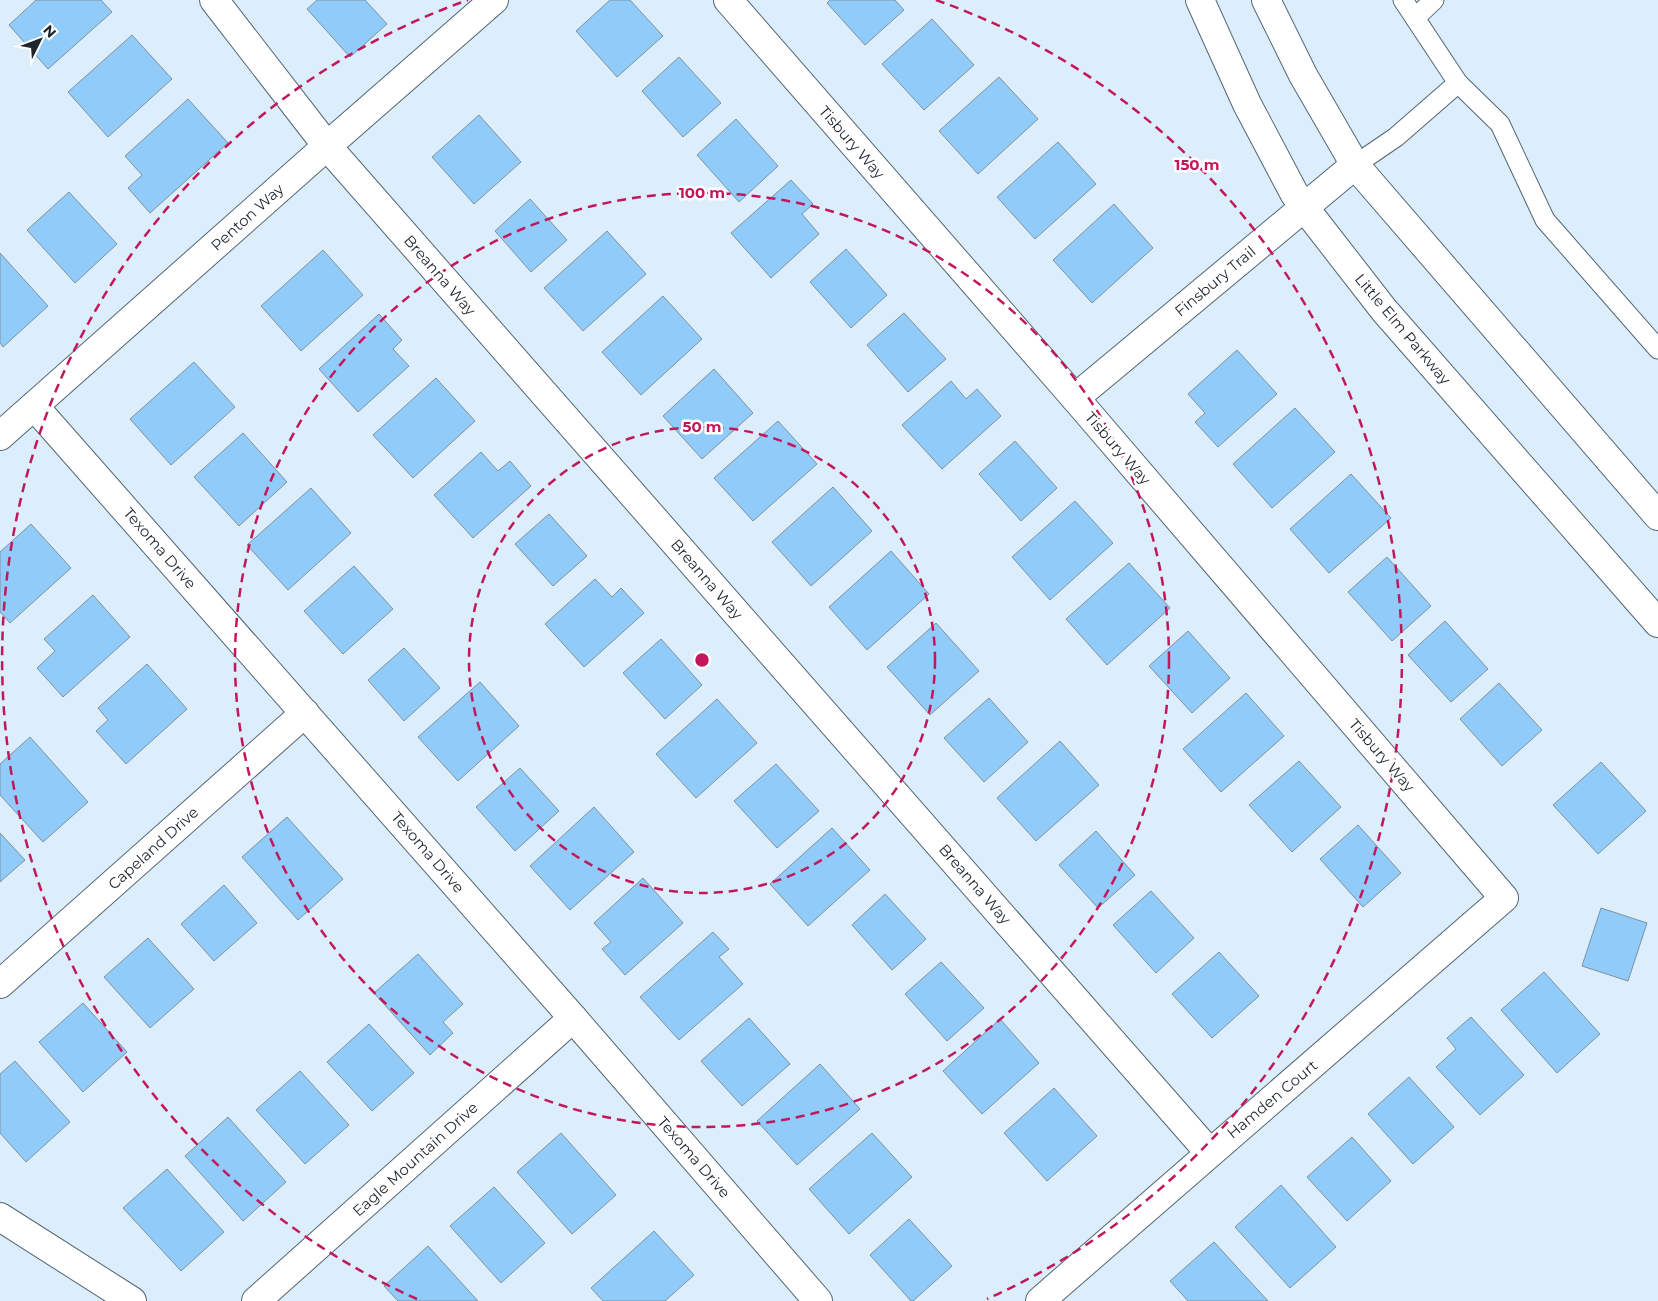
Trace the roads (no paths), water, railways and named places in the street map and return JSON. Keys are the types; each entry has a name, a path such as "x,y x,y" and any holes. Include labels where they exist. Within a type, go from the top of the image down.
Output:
{"street":[{"name":"Breanna Way","path":"214,0 327,146 1209,1152"},
{"name":"Penton Way","path":"0,436 494,0"},
{"name":"Tisbury Way","path":"728,0 1075,398 1504,898"},
{"name":"Little Elm Parkway","path":"1200,0 1247,104 1294,193 1304,207 1384,310 1658,622"},
{"path":"1266,0 1303,75 1355,165 1658,516"},
{"name":"Finsbury Trail","path":"1075,398 1355,165"},
{"name":"Texoma Drive","path":"34,406 573,1018 818,1301"},
{"name":"Capeland Drive","path":"0,984 305,713"},
{"name":"Hamden Court","path":"1040,1301 1209,1152 1504,898"},
{"name":"Eagle Mountain Drive","path":"256,1301 573,1018"},
{"path":"0,1217 132,1301"}],"lane":[{"path":"1403,0 1458,83 1500,124 1545,220 1658,349"},
{"path":"1415,18 1434,0"},
{"path":"1355,165 1396,137 1458,83"}]}
